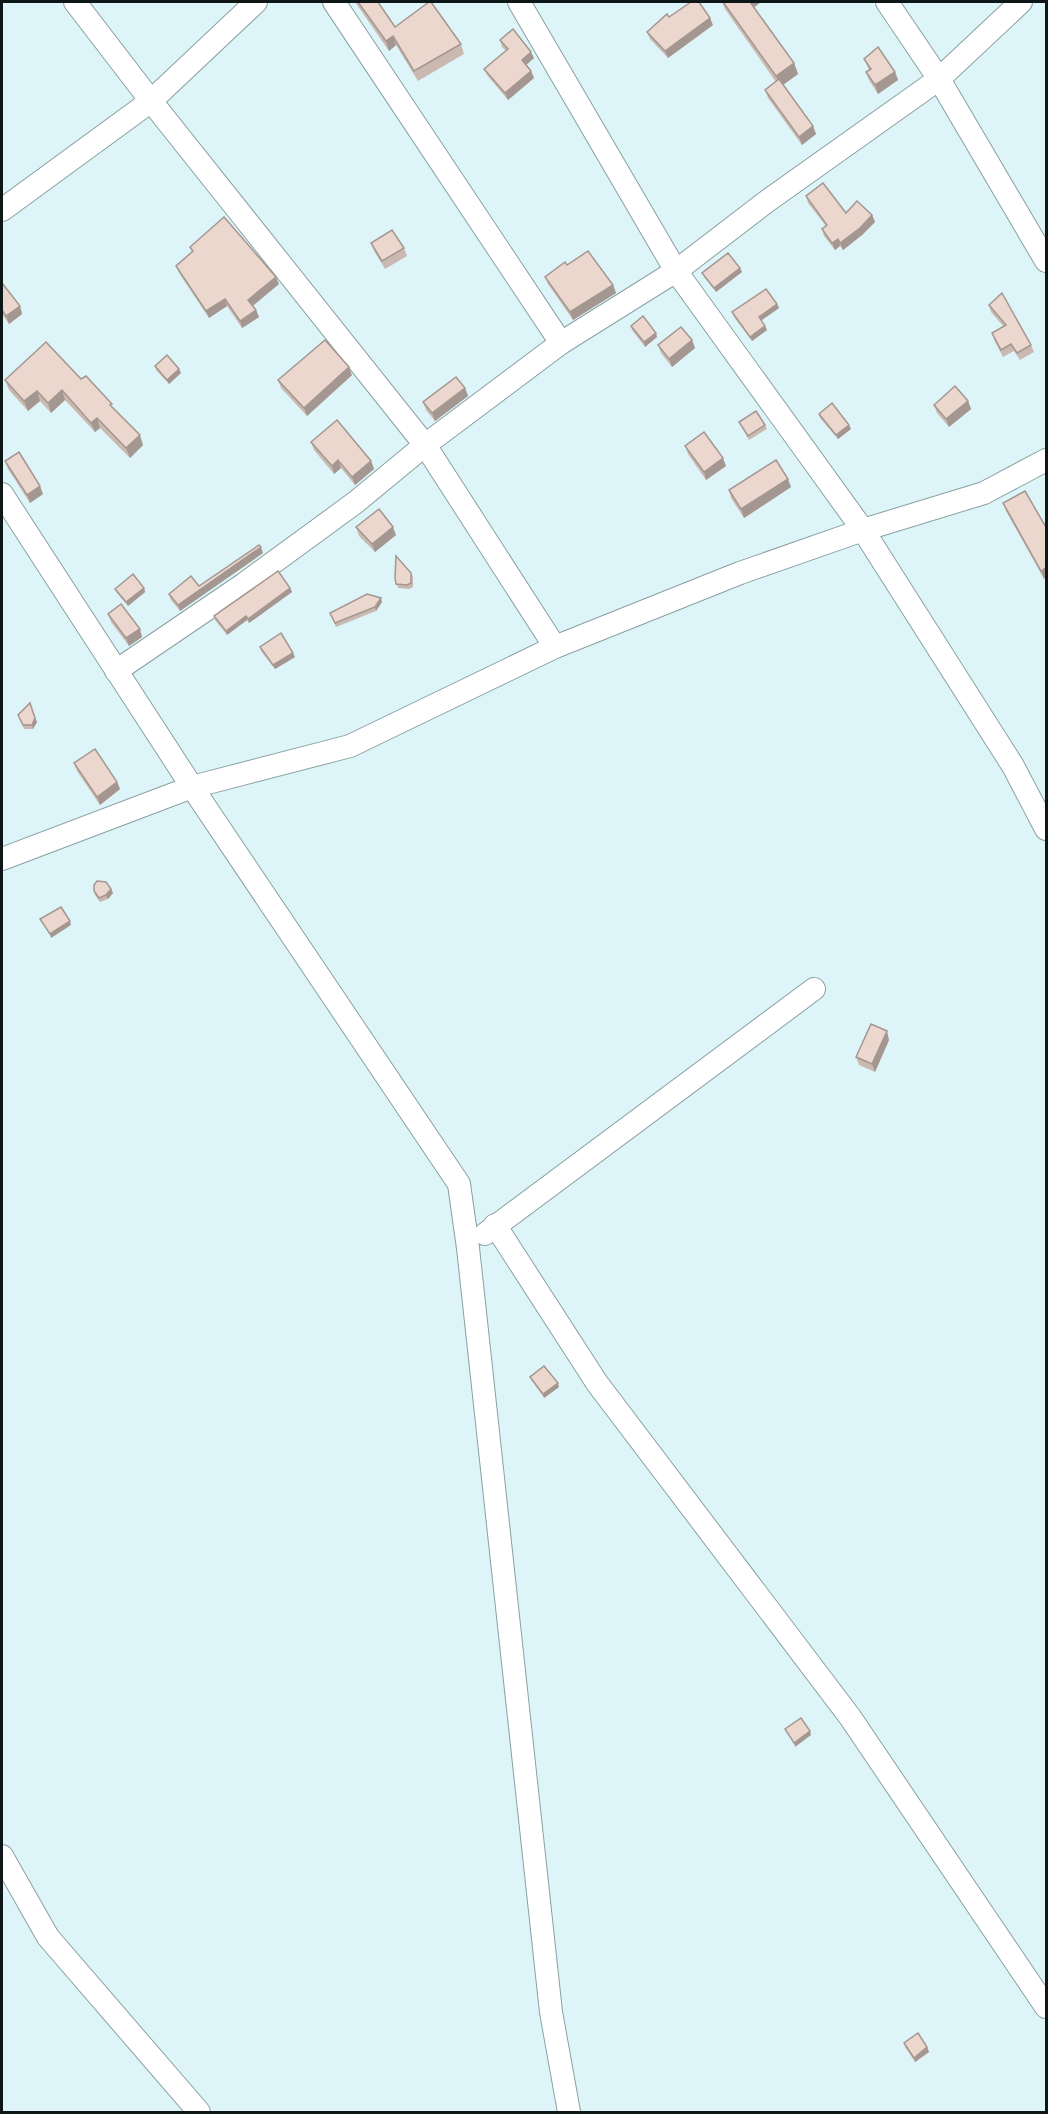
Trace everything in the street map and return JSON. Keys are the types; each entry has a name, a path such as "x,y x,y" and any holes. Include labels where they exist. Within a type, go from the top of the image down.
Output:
{"street":[{"path":"75,2 425,445 555,647"},
{"path":"2,210 151,101 256,2"},
{"path":"334,2 561,343"},
{"path":"519,2 676,271 863,530 1013,766 1047,829"},
{"path":"887,2 939,79 1047,261"},
{"path":"116,671 244,584 356,502 425,445 561,343 676,271 766,202 939,79 1021,2"},
{"path":"2,859 192,787 350,746 555,647 740,573 863,530 984,493 1047,460"},
{"path":"2,494 192,787 459,1184 468,1248 551,2012 569,2112"},
{"path":"468,1248 495,1225 814,989"},
{"path":"495,1225 597,1383 850,1717 1047,2007"},
{"path":"2,1856 48,1936 199,2112"}],"building":[{"path":"358,2 378,2 395,27 431,2 461,44 414,71 393,36 386,41"},
{"path":"691,2 699,2 710,18 665,51 647,32 667,14 669,17"},
{"path":"723,2 750,2 794,63 776,76"},
{"path":"513,29 531,52 522,60 531,71 505,93 484,69 508,49 500,40"},
{"path":"878,47 895,72 875,85 866,72 871,69 864,59"},
{"path":"779,79 813,126 799,137 765,90"},
{"path":"823,183 846,213 857,201 872,215 860,228 840,243 838,239 832,243 822,229 827,225 806,196"},
{"path":"224,217 276,277 248,300 256,310 240,321 225,299 206,311 176,266 193,251 190,247"},
{"path":"392,230 404,248 382,261 371,243"},
{"path":"588,251 613,285 570,312 545,277 565,262 567,265"},
{"path":"728,253 740,268 714,288 702,273"},
{"path":"2,283 20,306 6,316 2,310"},
{"path":"766,289 777,304 759,317 765,326 750,337 732,312"},
{"path":"1002,293 1031,345 1017,353 1011,344 1001,350 992,333 1006,325 989,305"},
{"path":"643,316 656,333 644,342 631,326"},
{"path":"681,327 692,340 669,359 658,345"},
{"path":"325,340 349,367 304,408 278,380"},
{"path":"46,342 81,379 86,376 112,404 110,405 140,435 126,448 97,418 91,423 62,390 48,403 37,391 24,401 5,380"},
{"path":"167,355 179,369 167,380 155,366"},
{"path":"456,377 465,388 432,413 423,402"},
{"path":"955,386 968,401 946,419 934,405"},
{"path":"832,403 849,425 836,435 819,414"},
{"path":"756,411 765,425 748,436 739,422"},
{"path":"337,420 371,461 352,477 338,460 332,466 311,442"},
{"path":"704,432 723,458 704,472 685,446"},
{"path":"19,452 40,486 27,495 5,461"},
{"path":"776,460 788,479 741,509 729,490"},
{"path":"1025,491 1047,529 1047,567 1041,571 1003,503"},
{"path":"379,509 393,527 372,544 356,527"},
{"path":"259,545 261,547 178,605 169,594 191,576 199,586"},
{"path":"396,556 411,573 411,583 407,585 396,584"},
{"path":"278,571 290,588 248,619 246,616 226,631 214,616"},
{"path":"133,574 144,588 126,602 115,589"},
{"path":"367,594 381,598 375,607 335,623 330,613"},
{"path":"121,604 140,629 126,638 108,614"},
{"path":"281,633 293,653 273,665 260,647"},
{"path":"30,703 35,718 32,725 23,725 18,715"},
{"path":"95,749 117,782 97,797 74,763"},
{"path":"97,881 106,882 111,889 99,898 94,891"},
{"path":"61,907 70,921 50,934 40,919"},
{"path":"871,1024 887,1031 872,1064 856,1057"},
{"path":"544,1366 558,1383 543,1394 530,1377"},
{"path":"801,1718 810,1731 794,1743 785,1729"},
{"path":"918,2033 927,2047 914,2058 904,2043"}]}
